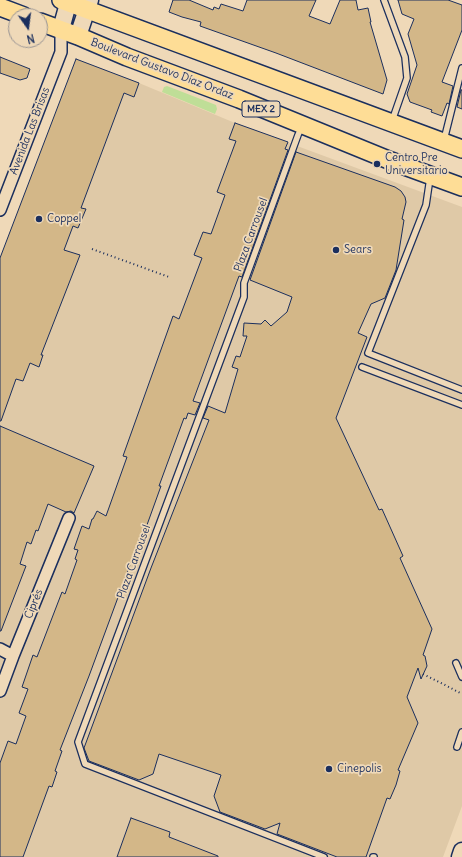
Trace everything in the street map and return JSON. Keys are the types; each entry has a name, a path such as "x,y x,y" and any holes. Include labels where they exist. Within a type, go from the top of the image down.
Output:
{"main road":[{"path":"61,29 66,1 89,5 391,123 462,149"},
{"path":"78,36 89,5"},
{"name":"Boulevard Gustavo Díaz Ordaz","path":"48,25 127,57 239,99 302,126 391,161 462,187"},
{"path":"460,857 462,851"}],"street":[{"name":"Avenida Las Brisas","path":"0,210 61,52 61,29"},
{"name":"Avenida Las Brisas","path":"61,52 78,36"},
{"name":"Ciprés","path":"0,691 69,518"},
{"path":"0,649 13,656"}],"lane":[{"path":"384,0 404,57 407,78 391,123"},
{"path":"443,142 462,68"},
{"name":"Plaza Carrousel","path":"302,126 244,283 244,297 78,742 85,764 324,857"},
{"path":"430,175 426,205 368,353 462,390"},
{"path":"362,367 462,405"},
{"path":"456,663 462,677"},
{"path":"457,747 462,732"}],"path":[{"path":"92,249 169,277"},
{"path":"423,674 462,694"}],"shaded area":[{"path":"76,59 139,83 235,123 462,207 462,806 443,857 0,857 0,258"}],"green space":[{"path":"167,86 216,105 217,109 215,114 162,92 164,87"}],"building":[{"path":"173,0 189,0 213,10 214,7 219,9 221,4 243,11 247,0 316,0 309,16 330,24 340,0 356,0 358,10 368,8 370,22 387,80 383,94 200,26 201,22 169,12"},
{"path":"398,0 448,0 462,5 462,30 442,82 453,86 449,104 447,103 442,116 431,112 432,110 410,102 407,94 417,65 408,34 414,19 402,14"},
{"path":"0,57 30,69 27,78 20,80 0,73"},
{"path":"76,59 139,83 134,97 124,93 81,208 86,209 78,228 73,226 64,250 80,255 41,355 43,355 39,367 30,363 23,381 16,379 0,421 0,258"},
{"path":"462,90 462,109 457,107"},
{"path":"235,123 288,142 285,149 288,150 242,277 239,276 193,401 200,403 195,415 188,413 186,419 184,418 159,486 161,486 143,536 141,535 60,750 62,751 55,771 57,772 52,787 49,786 23,857 0,857 0,763 8,741 16,744 26,716 19,713 28,689 22,687 33,655 37,657 62,592 65,594 77,560 75,559 78,550 74,549 82,526 89,529 92,519 97,511 106,516 127,457 123,456 173,316 179,319 202,258 194,255 203,232 211,234 225,195 217,192 236,141 229,139"},
{"path":"296,152 395,187 401,191 406,202 402,219 404,220 396,270 385,298 371,304 358,333 367,337 336,418 379,510 382,509 403,556 400,558 432,629 423,655 425,656 427,666 421,679 418,668 407,697 418,723 398,770 400,771 396,785 390,799 387,798 366,857 337,857 277,834 280,823 265,829 220,812 214,796 221,775 159,754 153,774 139,780 89,761 84,748 151,568 209,420 203,418 208,406 225,413 238,369 232,367 236,356 240,357 247,336 243,336 244,323 261,324 265,320 271,326 287,312 292,297 250,280"},
{"path":"0,426 94,466 74,513 71,511 66,512 48,504 38,531 36,530 31,544 27,542 20,564 26,566 1,631 0,631"},
{"path":"131,818 170,832 169,837 218,857 117,857"}],"place":[{"name":"Centro Pre Universitario","path":"377,164"},
{"name":"Coppel","path":"39,219"},
{"name":"Sears","path":"336,250"},
{"name":"Cinepolis","path":"329,769"}]}
